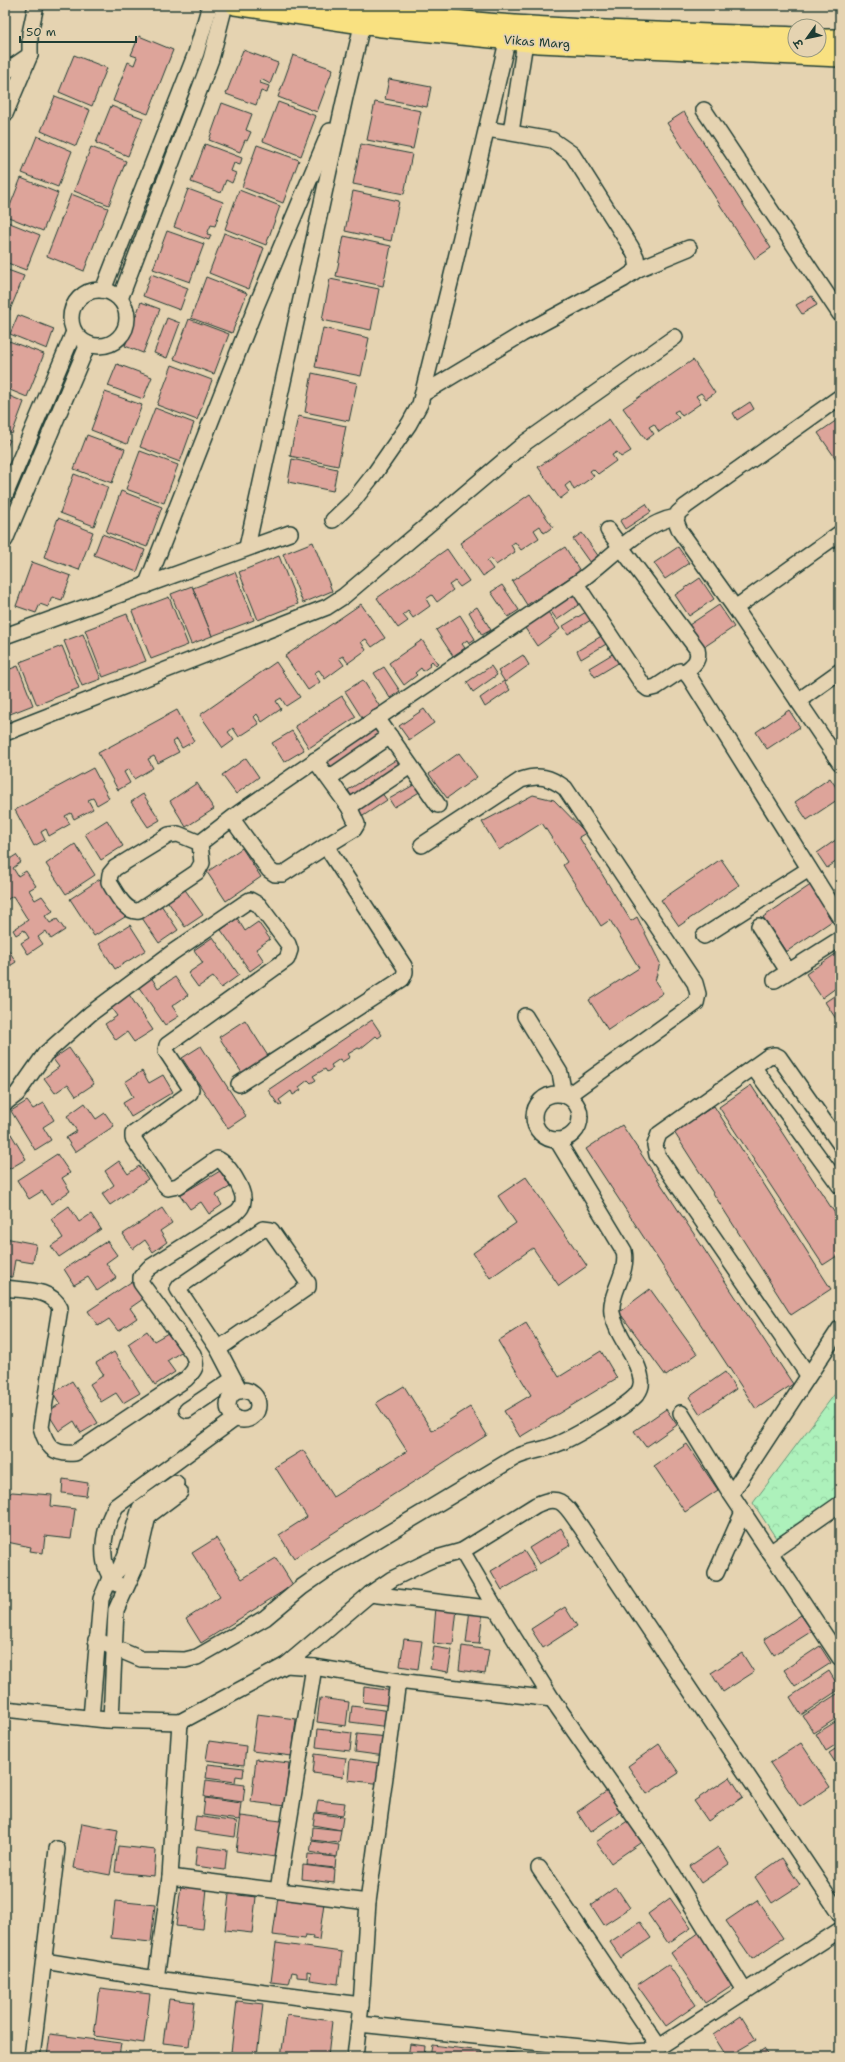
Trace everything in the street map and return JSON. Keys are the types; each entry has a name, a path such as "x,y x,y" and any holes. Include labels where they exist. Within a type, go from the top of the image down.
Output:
{"main road":[{"name":"Vikas Marg","path":"235,5 384,13 514,36 840,58"},
{"name":"Vikas Marg","path":"339,5 366,13"},
{"name":"Vikas Marg","path":"514,36 787,38"},
{"path":"827,39 840,40"}],"street":[{"path":"5,114 30,56 30,33 36,5"},
{"path":"103,290 196,52 210,5"},
{"path":"120,299 211,59 225,5"},
{"path":"248,547 345,97 366,13"},
{"path":"333,520 353,500 394,448 413,417 424,393 486,129 514,36"},
{"path":"511,132 514,36"},
{"path":"5,72 30,56"},
{"path":"146,586 257,304 345,97"},
{"path":"704,110 840,314"},
{"path":"486,129 552,140 572,154 631,247 636,257 638,269"},
{"path":"424,393 522,334 624,279 638,269 689,248"},
{"path":"94,290 103,290 120,299 125,307 127,316 122,334 115,341 107,345 88,344 80,339 74,332 71,314 78,298 94,290"},
{"path":"5,495 74,332"},
{"path":"5,733 327,607 344,596 526,442 676,337"},
{"path":"5,540 88,344"},
{"path":"200,844 232,819 315,760 576,584 654,523 676,518 686,506 840,397"},
{"path":"676,518 680,531 735,608 840,763"},
{"path":"576,584 643,685 648,689 656,687 676,672 685,672 697,661 699,656 697,649 608,530"},
{"path":"5,636 290,533"},
{"path":"735,608 840,533"},
{"path":"798,701 840,671"},
{"path":"685,672 840,918"},
{"path":"377,718 438,806"},
{"path":"329,778 390,736"},
{"path":"232,819 269,870 274,874 283,874 354,829 357,824 349,807 315,760"},
{"path":"349,807 410,766"},
{"path":"422,845 521,780 543,776 554,780 564,788 694,982 698,994 696,1003 562,1095 544,1098 536,1106 534,1122 537,1129 542,1135 557,1140 571,1136 579,1124 579,1110 576,1103 562,1095 522,1018"},
{"path":"178,834 200,844 202,863 197,872 139,911 134,912 128,909 109,882 110,874 115,868 169,835 178,834"},
{"path":"239,1084 402,979 405,975 406,970 404,966 326,846"},
{"path":"704,936 809,869"},
{"path":"5,1103 17,1094 45,1054 90,1014 173,952 250,900 259,905 288,944 290,950 287,959 167,1045 166,1051 190,1089 190,1093 133,1134 133,1138 168,1188 178,1186 217,1159 227,1164 243,1195 241,1208 237,1212 149,1268 141,1277 141,1283 193,1354 196,1363 195,1370 186,1379 75,1453 64,1454 53,1450 45,1441 41,1427 60,1308 57,1300 50,1295 5,1288"},
{"path":"759,926 788,971"},
{"path":"775,980 840,939"},
{"path":"808,1375 657,1155 655,1145 660,1134 769,1056 775,1055 779,1057 840,1144"},
{"path":"754,1068 840,1186"},
{"path":"96,1640 115,1646 128,1655 141,1659 185,1660 197,1657 265,1618 302,1587 355,1553 521,1454 558,1444 611,1413 638,1393 642,1382 640,1370 616,1328 612,1308 625,1263 624,1251 557,1140"},
{"path":"218,1349 308,1287 308,1282 271,1230 263,1229 179,1287 179,1291 218,1349 237,1385 254,1394 257,1398 258,1407 254,1416 250,1419 245,1420 236,1418 229,1410 228,1405 237,1385"},
{"path":"731,1494 840,1328"},
{"path":"187,1410 237,1385"},
{"path":"681,1413 731,1494 840,1658"},
{"path":"123,1591 110,1578 105,1567 104,1553 108,1524 116,1506 236,1418"},
{"path":"91,1718 96,1640 101,1599 110,1578 120,1568 126,1554 140,1508 178,1488 148,1516 137,1564 123,1591 116,1610 111,1720"},
{"path":"5,1709 111,1720 180,1722 286,1664 370,1594 416,1565 462,1551 548,1499 559,1501 581,1527 840,1914"},
{"path":"770,1553 840,1504"},
{"path":"716,1572 743,1512"},
{"path":"462,1551 552,1699 660,1854 745,1992"},
{"path":"370,1594 496,1609"},
{"path":"286,1664 314,1667 398,1681 552,1699"},
{"path":"278,1890 314,1667"},
{"path":"355,2057 361,2004 368,1902 398,1681"},
{"path":"156,1979 170,1877 180,1722"},
{"path":"32,2057 57,1849"},
{"path":"539,1868 659,2047"},
{"path":"170,1877 368,1902"},
{"path":"359,2024 630,2052 649,2051 659,2047 840,1930"},
{"path":"44,1961 156,1979 361,2004"}],"green space":[{"path":"840,1387 840,1497 776,1538 753,1503"}],"building":[{"path":"139,36 173,50 148,114 113,101 128,62 134,65 137,57 131,55"},
{"path":"243,50 278,63 270,84 261,79 260,83 269,86 267,93 261,91 256,105 226,94"},
{"path":"74,55 107,68 92,106 59,92"},
{"path":"293,55 333,69 317,112 278,97"},
{"path":"389,79 431,87 427,107 385,99"},
{"path":"55,96 90,110 76,146 41,131"},
{"path":"278,102 316,116 301,156 263,141"},
{"path":"375,102 421,111 413,149 367,140"},
{"path":"222,103 252,114 246,130 251,132 247,141 245,140 240,152 209,140"},
{"path":"111,106 143,118 128,156 96,143"},
{"path":"684,112 771,248 755,259 667,123"},
{"path":"37,136 72,151 58,187 22,173"},
{"path":"205,144 242,158 240,165 234,163 231,171 236,173 232,183 226,180 221,193 191,182"},
{"path":"361,144 412,154 404,194 353,184"},
{"path":"257,145 299,160 283,203 242,187"},
{"path":"91,147 126,161 109,205 74,191"},
{"path":"21,178 58,193 43,231 6,216"},
{"path":"188,189 223,202 215,226 211,225 207,234 211,235 209,240 174,227"},
{"path":"239,190 280,206 266,245 225,229"},
{"path":"353,191 399,201 391,241 345,231"},
{"path":"71,194 108,208 84,271 47,256"},
{"path":"5,221 40,235 26,270 5,262"},
{"path":"167,231 204,244 190,282 153,269"},
{"path":"224,233 264,248 249,289 209,273"},
{"path":"344,236 391,246 383,286 336,276"},
{"path":"5,269 24,276 10,310 5,308"},
{"path":"151,274 188,288 180,310 143,296"},
{"path":"206,277 247,293 232,333 191,318"},
{"path":"330,279 379,289 371,330 322,320"},
{"path":"812,296 817,305 802,314 796,305"},
{"path":"141,302 160,309 143,353 125,346"},
{"path":"18,315 54,329 47,349 10,334"},
{"path":"167,318 180,323 167,358 154,353"},
{"path":"189,319 229,334 214,374 174,359"},
{"path":"323,328 369,338 361,376 315,367"},
{"path":"9,341 44,354 27,397 5,388 5,352"},
{"path":"693,360 715,393 706,399 701,393 696,396 701,403 682,416 678,410 674,412 679,418 659,432 654,424 649,427 654,434 646,440 623,408"},
{"path":"117,364 152,377 143,399 108,386"},
{"path":"172,365 212,380 197,420 157,405"},
{"path":"312,373 357,383 349,421 305,412"},
{"path":"105,392 142,405 127,444 91,430"},
{"path":"5,394 24,402 12,434 5,431"},
{"path":"750,402 754,409 737,420 733,413"},
{"path":"155,408 194,423 180,462 140,447"},
{"path":"298,416 346,426 338,466 290,456"},
{"path":"609,419 631,451 621,457 617,452 612,455 616,461 598,474 593,469 590,471 594,476 574,490 570,482 565,486 569,492 560,499 538,467"},
{"path":"837,420 840,424 840,456 836,459 818,433"},
{"path":"87,435 125,449 112,483 74,469"},
{"path":"5,438 10,440 5,452"},
{"path":"140,451 178,465 164,503 126,489"},
{"path":"292,459 337,469 333,491 288,482"},
{"path":"74,474 108,487 94,526 60,513"},
{"path":"121,491 162,507 147,547 106,532"},
{"path":"530,494 553,527 544,533 540,526 534,530 539,538 521,550 515,542 511,545 515,552 496,565 491,558 487,561 493,569 483,576 460,543"},
{"path":"646,504 651,512 625,529 620,521"},
{"path":"58,518 93,532 79,570 44,557"},
{"path":"582,533 599,557 590,563 573,539"},
{"path":"102,534 145,550 137,572 94,555"},
{"path":"313,542 332,591 303,603 283,554"},
{"path":"565,547 580,571 527,605 512,581"},
{"path":"678,547 689,563 665,579 654,563"},
{"path":"447,549 469,581 460,587 455,581 449,585 453,590 437,602 432,595 426,599 430,606 413,618 408,611 403,615 408,621 398,628 377,598"},
{"path":"279,556 298,604 258,620 239,572"},
{"path":"32,562 71,576 62,600 52,597 48,607 40,604 36,613 16,606"},
{"path":"235,572 254,620 212,636 193,588"},
{"path":"700,578 714,599 689,616 675,595"},
{"path":"502,585 519,610 508,617 491,592"},
{"path":"192,586 212,636 191,644 171,594"},
{"path":"574,594 581,603 557,620 550,610"},
{"path":"169,597 188,645 151,659 132,611"},
{"path":"361,604 385,638 372,647 366,639 361,642 366,650 348,663 343,656 339,658 344,665 325,679 319,670 314,673 320,682 308,690 285,656"},
{"path":"719,605 734,627 704,647 689,625"},
{"path":"477,607 491,630 482,635 469,612"},
{"path":"548,612 560,629 537,646 525,628"},
{"path":"586,612 591,620 568,634 563,626"},
{"path":"127,614 146,661 103,677 85,630"},
{"path":"460,615 475,639 469,643 467,640 462,644 465,648 453,656 436,630"},
{"path":"83,634 101,679 82,686 64,641"},
{"path":"603,635 608,643 581,659 577,651"},
{"path":"422,640 438,664 436,666 432,661 429,664 430,666 423,671 421,668 415,673 417,675 404,685 389,663"},
{"path":"62,646 79,688 37,705 20,662"},
{"path":"614,653 620,662 595,677 589,668"},
{"path":"523,655 529,665 505,682 498,671"},
{"path":"276,662 300,697 286,706 281,698 276,701 281,709 262,722 257,714 254,717 259,724 239,737 233,728 228,732 234,740 223,748 200,715"},
{"path":"18,666 33,705 5,716 5,671"},
{"path":"491,666 497,675 473,692 467,682"},
{"path":"384,667 400,691 390,698 374,673"},
{"path":"363,680 380,707 362,718 345,691"},
{"path":"504,681 510,690 485,707 480,698"},
{"path":"342,696 356,717 309,748 295,726"},
{"path":"424,709 434,723 409,740 399,726"},
{"path":"177,710 194,741 182,748 177,739 173,742 179,752 158,763 154,756 148,759 153,768 134,779 129,769 124,772 130,783 118,790 98,753"},
{"path":"789,710 800,727 767,749 756,732"},
{"path":"380,725 387,736 334,771 327,760"},
{"path":"292,731 304,750 284,762 272,743"},
{"path":"459,753 477,777 447,798 429,774"},
{"path":"402,756 408,766 354,800 348,790"},
{"path":"246,758 259,777 236,794 222,775"},
{"path":"93,768 109,798 97,805 93,798 88,800 93,809 74,819 71,813 65,816 70,824 49,836 46,829 41,832 45,840 34,846 15,810"},
{"path":"830,778 840,793 840,798 807,820 795,802"},
{"path":"419,782 423,790 394,807 389,799"},
{"path":"197,783 214,809 186,827 170,801"},
{"path":"381,792 387,800 363,816 358,808"},
{"path":"143,794 160,820 148,827 131,802"},
{"path":"533,795 554,800 586,833 579,837 631,921 637,917 660,963 655,981 663,993 608,1030 589,1000 639,968 610,920 601,926 563,865 567,862 542,823 499,850 482,822"},
{"path":"107,820 123,846 101,860 85,834"},
{"path":"840,837 840,859 827,868 817,853"},
{"path":"75,844 95,875 66,894 46,864"},
{"path":"242,848 261,877 226,901 207,872"},
{"path":"16,855 21,862 13,868 18,876 26,871 36,886 29,890 35,900 42,896 53,911 45,916 50,923 57,919 65,930 51,939 46,931 38,937 43,944 28,954 21,943 29,938 24,930 16,935 13,930 28,920 13,896 5,901 5,862"},
{"path":"721,859 739,885 679,926 661,900"},
{"path":"100,879 125,917 94,936 70,899"},
{"path":"181,884 203,915 185,927 164,896"},
{"path":"812,884 835,919 786,952 763,917"},
{"path":"157,899 178,930 159,943 138,912"},
{"path":"237,918 245,931 258,922 270,939 256,949 264,961 250,971 221,930"},
{"path":"130,925 146,950 115,969 99,944"},
{"path":"213,937 239,975 221,988 213,977 198,987 188,973 203,963 194,950"},
{"path":"8,949 16,962 5,969 5,951"},
{"path":"840,951 840,985 822,998 806,974"},
{"path":"151,977 158,988 175,977 188,995 172,1006 179,1016 165,1025 138,986"},
{"path":"840,992 840,1025 825,1002"},
{"path":"128,993 153,1030 134,1042 127,1032 116,1040 105,1024 117,1016 109,1005"},
{"path":"245,1020 268,1056 242,1073 219,1037"},
{"path":"372,1020 382,1035 378,1038 376,1036 360,1049 358,1048 348,1054 350,1057 342,1062 340,1059 331,1065 333,1068 327,1072 325,1069 313,1076 316,1080 311,1083 308,1080 299,1087 301,1090 293,1095 291,1091 279,1100 282,1104 279,1106 268,1090"},
{"path":"201,1046 246,1116 228,1128 182,1058"},
{"path":"69,1048 94,1084 76,1096 68,1084 55,1093 44,1078 59,1067 53,1059"},
{"path":"142,1071 149,1083 163,1075 173,1092 131,1117 123,1103 133,1097 125,1082"},
{"path":"751,1085 840,1221 840,1254 823,1265 719,1107"},
{"path":"27,1101 33,1109 44,1103 54,1120 43,1127 51,1140 35,1150 11,1111"},
{"path":"85,1103 96,1119 105,1113 114,1126 75,1152 66,1138 77,1131 67,1116"},
{"path":"714,1106 831,1289 791,1315 674,1132"},
{"path":"5,1124 26,1159 9,1169 5,1162"},
{"path":"622,1125 793,1384 756,1409 586,1149"},
{"path":"57,1154 70,1173 62,1178 70,1191 51,1204 42,1191 29,1199 17,1180"},
{"path":"119,1161 128,1174 139,1166 148,1179 110,1205 102,1194 114,1185 105,1171"},
{"path":"220,1171 230,1187 216,1195 222,1205 209,1214 201,1202 190,1209 180,1195"},
{"path":"526,1177 587,1266 559,1286 533,1248 490,1278 473,1253 516,1223 498,1196"},
{"path":"69,1206 79,1222 91,1214 101,1229 59,1257 51,1246 63,1238 51,1219"},
{"path":"162,1208 172,1223 160,1231 167,1242 153,1252 145,1240 133,1249 123,1234"},
{"path":"5,1238 36,1244 33,1263 15,1260 12,1277 5,1276"},
{"path":"107,1241 117,1255 106,1263 116,1278 97,1291 88,1277 74,1285 64,1269"},
{"path":"131,1282 143,1299 130,1308 137,1318 118,1331 109,1319 98,1326 88,1311"},
{"path":"650,1289 697,1354 666,1376 619,1312"},
{"path":"526,1323 559,1377 601,1351 617,1378 520,1437 504,1411 531,1395 498,1341"},
{"path":"147,1331 154,1341 168,1333 181,1352 167,1361 175,1372 155,1385 128,1344"},
{"path":"114,1352 140,1393 123,1403 116,1393 101,1402 90,1384 104,1375 96,1363"},
{"path":"725,1372 736,1389 700,1414 689,1397"},
{"path":"72,1381 98,1423 81,1433 74,1421 59,1431 47,1412 60,1404 53,1393"},
{"path":"404,1386 432,1431 470,1407 487,1435 294,1558 279,1535 307,1517 275,1467 303,1450 333,1497 407,1451 376,1403"},
{"path":"666,1409 677,1425 646,1447 634,1431"},
{"path":"687,1444 718,1490 685,1512 654,1466"},
{"path":"63,1479 88,1483 86,1496 62,1493"},
{"path":"12,1492 52,1495 51,1506 75,1509 71,1539 45,1536 43,1553 30,1551 31,1547 7,1542 5,1540 5,1497"},
{"path":"561,1528 571,1545 539,1564 529,1548"},
{"path":"216,1538 242,1579 276,1558 293,1585 201,1643 186,1619 220,1597 192,1553"},
{"path":"524,1551 536,1570 502,1590 491,1571"},
{"path":"436,1607 457,1609 453,1645 433,1643"},
{"path":"565,1607 577,1626 543,1648 531,1629"},
{"path":"470,1609 483,1610 479,1644 466,1643"},
{"path":"801,1615 812,1631 774,1655 764,1639"},
{"path":"404,1639 422,1641 418,1669 400,1666"},
{"path":"462,1646 489,1650 485,1674 459,1670"},
{"path":"820,1646 831,1663 795,1686 784,1670"},
{"path":"434,1647 452,1650 448,1672 430,1669"},
{"path":"742,1653 754,1672 723,1692 711,1673"},
{"path":"829,1671 840,1689 801,1715 790,1697"},
{"path":"364,1687 394,1691 392,1706 363,1702"},
{"path":"840,1692 840,1716 814,1733 803,1716"},
{"path":"320,1698 349,1702 346,1726 317,1722"},
{"path":"352,1706 391,1711 389,1727 350,1722"},
{"path":"257,1714 296,1719 292,1756 252,1751"},
{"path":"840,1719 840,1742 826,1751 816,1734"},
{"path":"318,1729 352,1733 350,1751 316,1747"},
{"path":"357,1734 387,1737 385,1756 355,1752"},
{"path":"209,1741 246,1746 244,1765 206,1760"},
{"path":"801,1743 830,1787 800,1807 770,1763"},
{"path":"659,1744 679,1773 647,1794 628,1766"},
{"path":"840,1746 840,1768 839,1768 829,1753"},
{"path":"315,1754 346,1758 343,1777 313,1773"},
{"path":"256,1759 289,1763 285,1806 251,1802"},
{"path":"350,1759 385,1764 383,1784 348,1780"},
{"path":"208,1764 244,1768 243,1777 236,1776 235,1782 206,1778"},
{"path":"730,1777 743,1797 708,1821 694,1801"},
{"path":"206,1780 245,1785 243,1802 204,1797"},
{"path":"610,1789 624,1809 590,1832 577,1812"},
{"path":"205,1798 241,1803 239,1820 203,1815"},
{"path":"318,1800 345,1803 343,1815 316,1812"},
{"path":"315,1813 343,1817 341,1830 313,1825"},
{"path":"196,1816 237,1822 235,1837 194,1831"},
{"path":"241,1816 281,1821 275,1857 236,1851"},
{"path":"629,1820 643,1841 611,1863 596,1842"},
{"path":"82,1823 118,1830 110,1875 74,1868"},
{"path":"313,1827 341,1830 339,1843 312,1840"},
{"path":"312,1841 339,1845 337,1857 310,1852"},
{"path":"118,1846 156,1850 154,1876 115,1872"},
{"path":"197,1846 227,1850 225,1870 195,1866"},
{"path":"718,1847 729,1864 701,1883 690,1866"},
{"path":"308,1854 336,1857 335,1868 307,1865"},
{"path":"782,1858 800,1885 772,1903 755,1877"},
{"path":"303,1865 335,1869 334,1883 302,1879"},
{"path":"181,1885 207,1888 203,1929 176,1926"},
{"path":"616,1887 630,1908 604,1925 591,1905"},
{"path":"229,1894 256,1897 252,1933 225,1930"},
{"path":"278,1897 324,1903 319,1940 312,1939 313,1936 305,1935 304,1939 273,1935"},
{"path":"670,1898 691,1928 668,1943 648,1914"},
{"path":"757,1900 783,1938 752,1959 726,1921"},
{"path":"115,1901 155,1905 151,1942 111,1938"},
{"path":"640,1922 651,1938 621,1958 610,1942"},
{"path":"700,1932 735,1983 705,2003 671,1953"},
{"path":"276,1943 342,1952 338,1984 310,1980 311,1972 307,1971 307,1978 297,1977 297,1973 292,1972 289,1984 271,1982"},
{"path":"668,1964 696,2005 666,2026 637,1985"},
{"path":"100,1988 150,1994 144,2043 94,2036"},
{"path":"169,1999 194,2002 189,2046 163,2043"},
{"path":"237,2001 263,2004 257,2056 231,2052"},
{"path":"287,2015 332,2021 328,2057 281,2057"},
{"path":"741,2016 756,2040 727,2057 713,2035"},
{"path":"50,2034 121,2043 119,2057 47,2057"},
{"path":"410,2044 425,2046 424,2057 408,2057"},
{"path":"432,2045 482,2051 481,2057 430,2057"},
{"path":"764,2049 770,2057 751,2057"},
{"path":"506,2052 549,2057 506,2057"}]}
